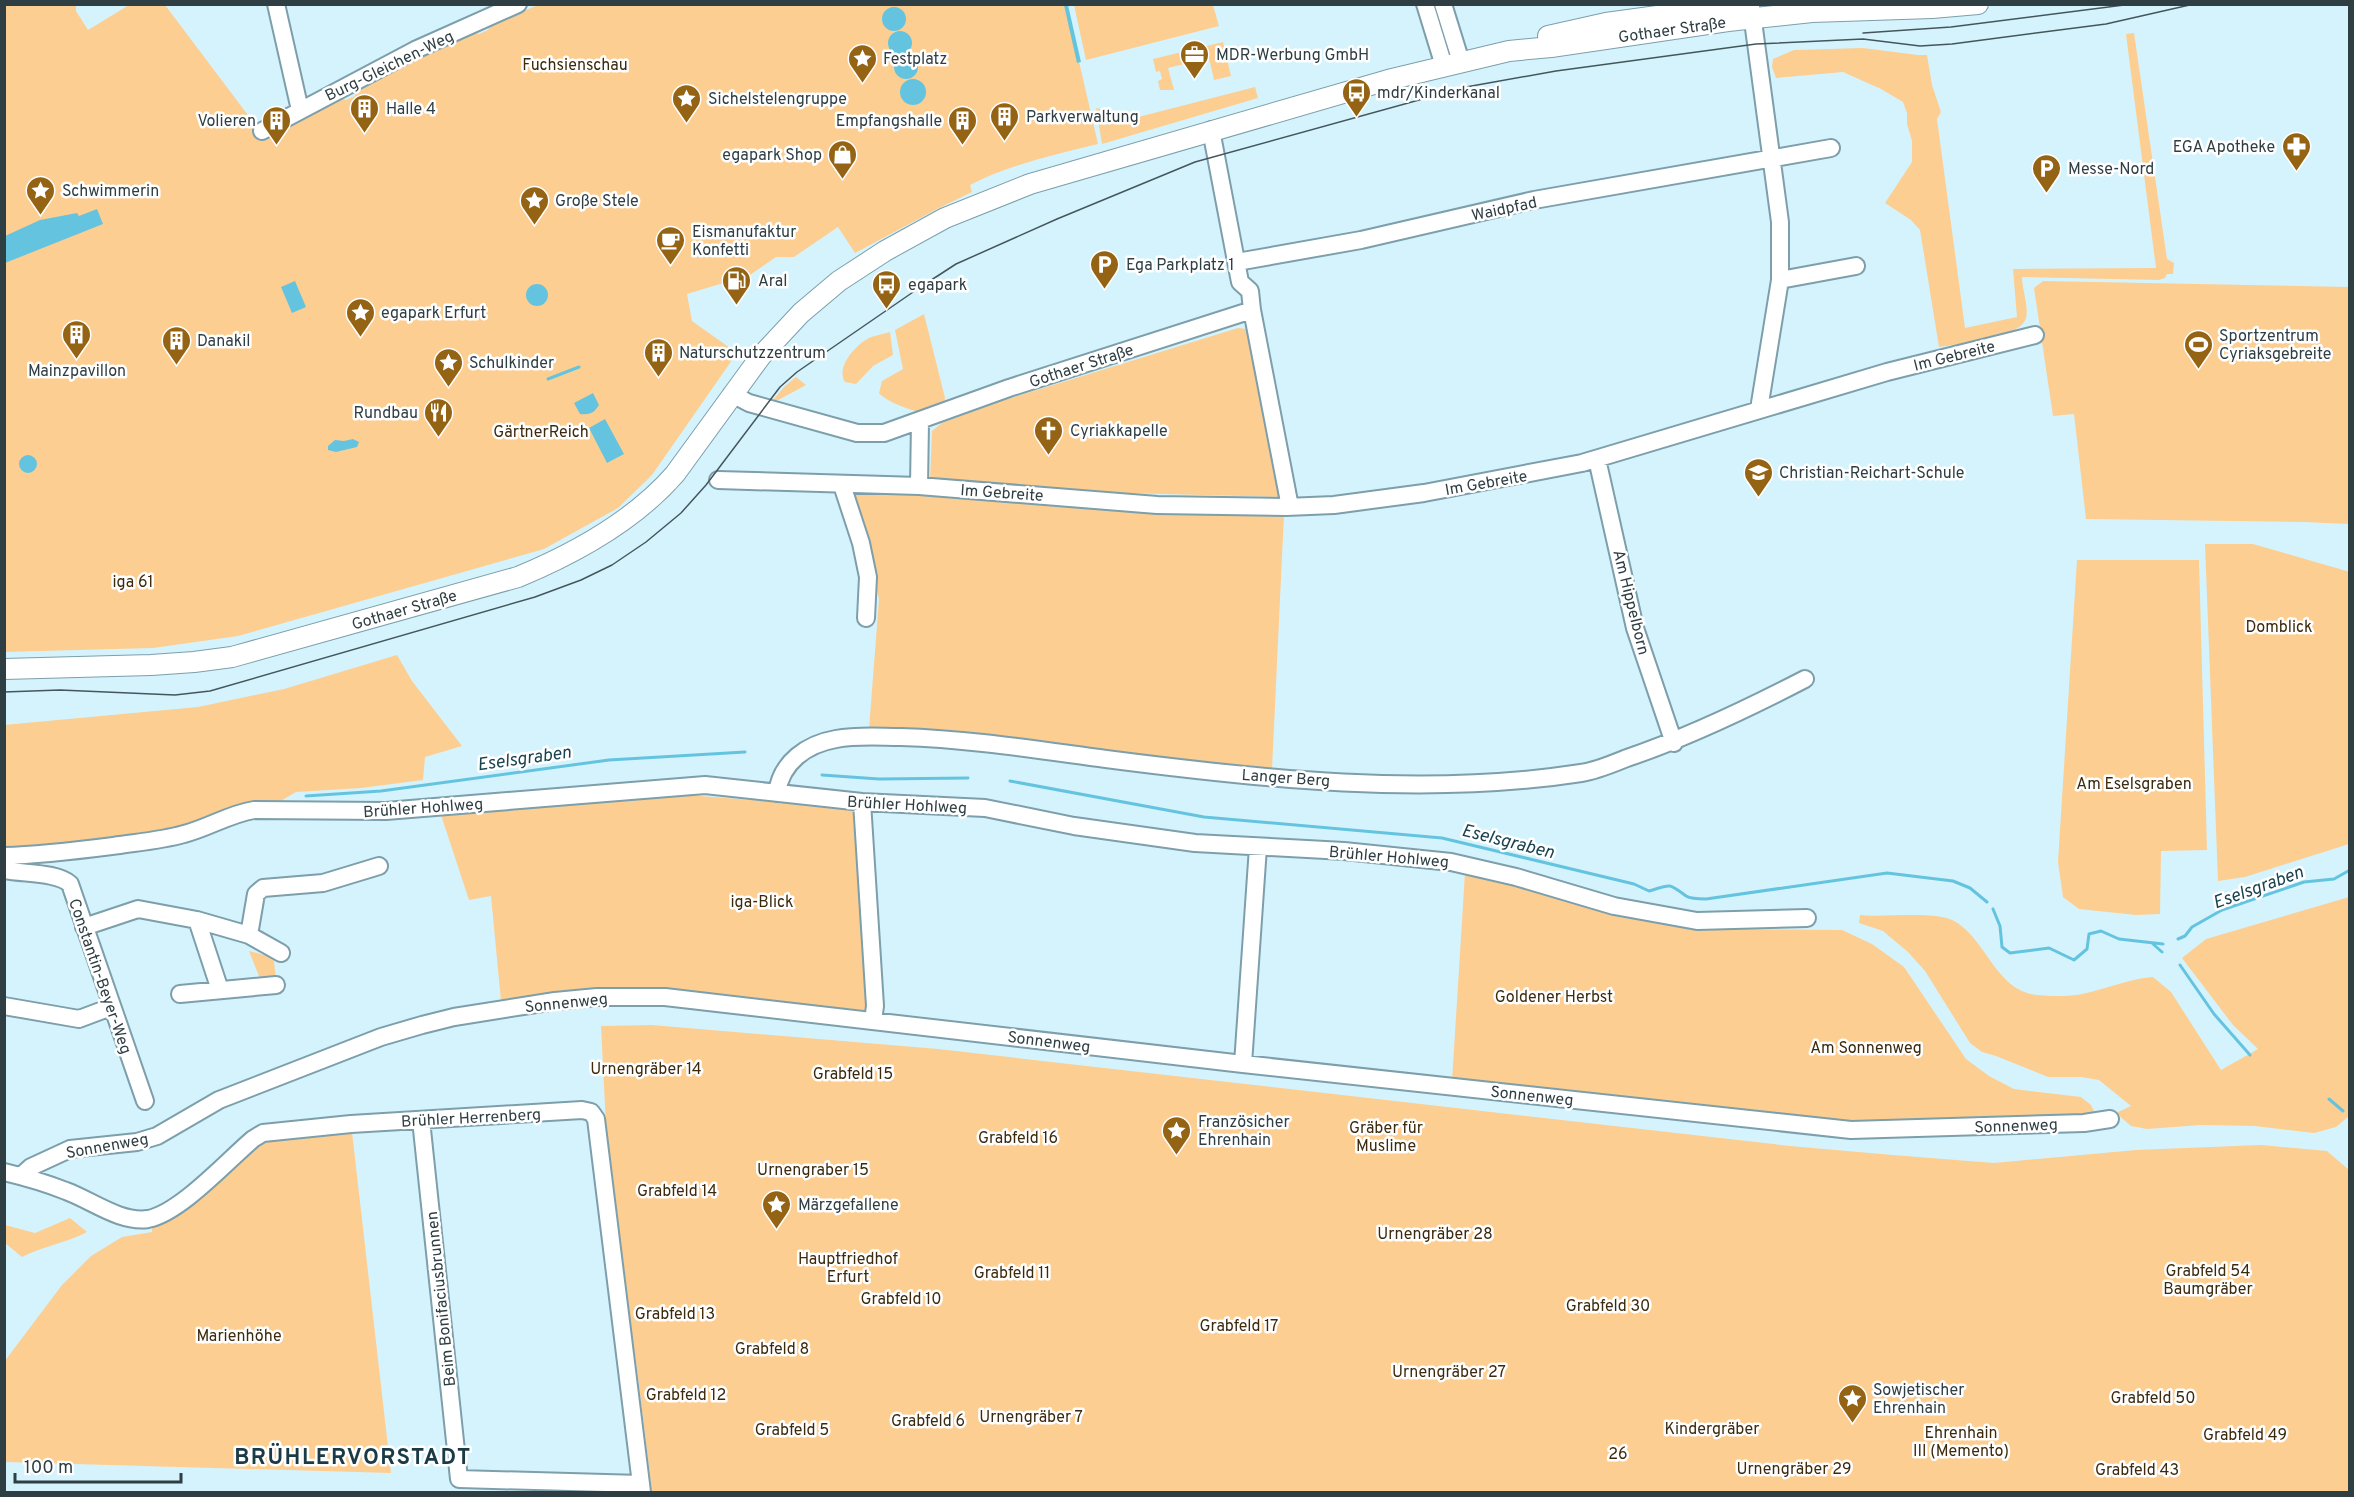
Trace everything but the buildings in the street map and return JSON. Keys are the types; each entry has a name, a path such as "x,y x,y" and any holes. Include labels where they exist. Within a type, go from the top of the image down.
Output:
{"main road":[{"name":"Gothaer Straße","path":"4,669 151,665 232,657 519,577 559,560 603,534 662,489 761,356 801,313 839,281 909,237 954,214 1030,184 1211,130 1509,51 1749,9 1847,10 1932,8 1978,4"}],"street":[{"path":"276,4 300,110"},
{"name":"Burg-Gleichen-Weg","path":"262,131 415,50 518,4"},
{"path":"1425,4 1453,64"},
{"path":"1443,4 1453,64"},
{"path":"1749,9 1780,222 1780,280 1759,409"},
{"path":"1211,130 1240,282 1250,291 1290,507"},
{"name":"Waidpfad","path":"1237,262 1360,240 1534,200 1831,148"},
{"path":"1780,280 1856,266"},
{"name":"Gothaer Straße","path":"732,394 749,403 857,433 884,433 920,422 1009,388 1252,310"},
{"name":"Im Gebreite","path":"718,480 920,486 1157,505 1290,507 1334,505 1514,478 1598,459 1887,372 2035,335"},
{"path":"920,422 920,486"},
{"name":"Am Hippelborn","path":"1598,459 1635,628 1674,742"},
{"path":"842,485 861,543 868,577 866,618"},
{"name":"Langer Berg","path":"777,793 778,782 793,758 812,745 836,739 864,737 928,738 980,743 1152,765 1274,777 1425,784 1479,784 1584,773 1674,742 1805,679"},
{"name":"Brühler Hohlweg","path":"4,856 58,854 152,841 184,834 237,813 254,810 386,811 705,785 862,802 985,808 1074,826 1196,843 1344,851 1451,862 1516,877 1614,906 1697,921 1807,918"},
{"path":"862,802 875,1006 873,1021"},
{"path":"1243,1064 1258,847"},
{"path":"249,935 256,894 263,888 323,883 379,866"},
{"name":"Constantin-Beyer-Weg","path":"4,867 5,870 65,879 70,884 145,1101"},
{"path":"84,927 138,909 197,920 249,935 281,953"},
{"path":"197,920 220,990"},
{"path":"180,994 276,985"},
{"name":"Sonnenweg","path":"13,1174 70,1149 137,1142 157,1136 219,1100 381,1037 454,1017 597,997 665,997 1243,1064 1851,1130 2084,1123 2110,1119"},
{"path":"4,1006 79,1019 111,1007"},
{"name":"Brühler Herrenberg","path":"13,1174 66,1191 129,1218 150,1218 168,1210 187,1197 262,1133 421,1119 582,1110 591,1112 596,1119 641,1488"},
{"name":"Beim Bonifaciusbrunnen","path":"421,1119 459,1479 641,1488"}],"green space":[{"name":"egapark Erfurt","path":"4,5 76,5 76,11 88,30 129,5 165,5 266,139 271,136 270,133 340,98 346,100 355,96 356,91 419,57 473,33 479,34 488,30 490,25 538,5 1066,5 1098,144 1033,161 985,178 970,185 972,192 855,253 838,227 794,257 776,257 750,275 687,294 692,321 737,353 652,475 618,508 544,549 238,636 153,648 5,652"},
{"path":"1074,5 1213,5 1219,26 1086,60"},
{"path":"2134,33 2167,259 2174,263 2173,274 2167,274 2165,278 2159,280 2022,277 2027,314 2022,325 2013,331 1988,339 1939,347 1920,230 1911,220 1885,203 1912,162 1912,141 1903,102 1843,72 1776,78 1772,67 1773,59 1794,50 1863,48 1927,55 1932,85 1941,112 1937,119 1965,328 2017,317 2013,269 2156,268 2126,34"},
{"path":"1223,42 1231,76 1214,80 1209,58 1168,68 1174,90 1160,90 1158,81 1162,79 1160,71 1156,72 1153,59"},
{"path":"1255,87 1258,98 1102,144 1096,108 1100,109 1103,125 1111,124"},
{"name":"Sportzentrum Cyriaksgebreite","path":"2043,281 2349,287 2349,524 2086,519 2074,414 2053,416 2034,288"},
{"path":"924,314 945,398 944,405 925,412 900,406 879,393 882,381 903,369 895,330"},
{"path":"1238,328 1247,329 1252,335 1282,497 1086,492 930,479 932,431 942,423 998,402"},
{"path":"890,332 893,355 873,366 856,384 845,382 843,369 854,350 871,337"},
{"path":"796,377 806,385 769,405 784,387"},
{"path":"850,492 1284,514 1272,769 1154,758 992,736 869,729 879,599"},
{"name":"Domblick","path":"2205,544 2253,544 2350,572 2349,844 2245,877 2218,881"},
{"name":"Am Eselsgraben","path":"2077,560 2199,560 2207,850 2161,851 2160,914 2136,915 2079,909 2063,897 2058,862"},
{"path":"397,655 412,681 462,746 425,757 423,780 361,788 296,792 274,805 181,827 120,838 56,845 5,846 4,725 198,707 284,689"},
{"name":"iga-Blick","path":"676,794 853,808 858,814 867,1014 555,994 501,1001 491,896 469,900 441,815"},
{"name":"Goldener Herbst","path":"1465,873 1603,910 1698,929 1842,930 1872,944 1904,967 1966,1059 1989,1076 2014,1089 2081,1097 2091,1105 2095,1113 2089,1118 1850,1124 1452,1081"},
{"path":"2349,897 2349,1116 2336,1127 2314,1133 2255,1126 2201,1125 2147,1129 2131,1126 2116,1113 2131,1106 2099,1080 2081,1077 2048,1077 1982,1052 1970,1043 1925,971 1908,952 1883,931 1859,923 1860,915 1924,915 1947,918 1956,922 1976,940 2011,984 2022,991 2036,995 2077,995 2153,977 2171,992 2221,1070 2258,1049 2233,1025 2182,958 2206,939"},
{"path":"249,951 268,956 274,961 276,980 261,981"},
{"name":"Hauptfriedhof Erfurt","path":"652,1025 938,1049 1790,1146 1994,1163 2136,1150 2261,1145 2327,1151 2349,1170 2349,1492 652,1492 636,1361 618,1261 609,1186 601,1026"},
{"name":"Marienhöhe","path":"352,1132 391,1473 5,1462 4,1362 62,1285 91,1256 122,1237 152,1232 152,1225 251,1148 267,1139"},
{"path":"70,1218 87,1232 22,1257 5,1243 5,1225 35,1233"}],"water":[{"path":"1064,5 1068,5 1081,62 1077,63"},
{"path":"894,7 903,10 906,19 903,28 894,31 885,28 882,19 885,10"},
{"path":"900,31 908,35 912,43 908,51 900,55 892,51 888,43 892,35"},
{"path":"906,55 915,58 918,67 915,76 906,79 897,76 894,67 897,58"},
{"path":"913,79 922,83 926,92 922,101 913,105 904,101 900,92 904,83"},
{"path":"97,209 103,224 5,263 5,236 40,220 77,213 79,216"},
{"path":"295,281 306,307 292,313 281,287"},
{"path":"537,284 545,287 548,295 545,303 537,306 529,303 526,295 529,287"},
{"path":"593,393 599,405 591,413 580,414 574,403"},
{"path":"605,419 624,454 607,463 589,428"},
{"path":"353,439 359,442 357,447 336,452 328,450 328,446 335,440"},
{"path":"24,455 32,455 37,460 35,471 24,473 19,468 19,460"}],"waterway":[{"path":"548,379 579,367"},
{"name":"Eselsgraben","path":"306,796 381,791 609,760 745,752"},
{"name":"Eselsgraben","path":"822,775 879,779 968,778"},
{"name":"Eselsgraben","path":"1010,781 1204,817 1442,838 1634,884 1649,891 1669,886 1696,899 1887,873 1953,881 1970,888 1987,902"},
{"name":"Eselsgraben","path":"2178,939 2185,936 2192,927 2222,910 2304,882 2334,879 2350,870"},
{"name":"Eselsgraben","path":"1993,909 2000,926 2002,947 2010,953 2049,948 2074,960 2087,949 2089,934 2101,931 2119,939 2163,944"},
{"path":"2153,944 2162,952"},
{"path":"2180,965 2214,1014 2250,1055"},
{"path":"2329,1099 2343,1111"}],"tram line":[{"path":"1863,33 1951,27 2132,4"},
{"path":"4,692 60,690 175,695 210,691 535,597 581,580 612,565 646,542 681,513 706,485 780,387 797,372 919,288 956,264 1195,162 1466,87 1556,71 1756,44 1863,39 1920,46 1952,44 2106,24 2194,4"}],"place":[{"name":"MDR-Werbung GmbH","path":"1195,80"},
{"name":"Festplatz","path":"862,84"},
{"name":"mdr/Kinderkanal","path":"1356,118"},
{"name":"Sichelstelengruppe","path":"687,124"},
{"name":"Halle 4","path":"365,134"},
{"name":"Parkverwaltung","path":"1005,142"},
{"name":"Volieren","path":"277,146"},
{"name":"Empfangshalle","path":"963,146"},
{"name":"EGA Apotheke","path":"2296,172"},
{"name":"egapark Shop","path":"843,180"},
{"name":"Messe-Nord","path":"2047,194"},
{"name":"Schwimmerin","path":"41,216"},
{"name":"Große Stele","path":"534,226"},
{"name":"Eismanufaktur Konfetti","path":"671,266"},
{"name":"Ega Parkplatz 1","path":"1105,290"},
{"name":"Aral","path":"737,306"},
{"name":"egapark","path":"887,310"},
{"name":"egapark Erfurt","path":"360,338"},
{"name":"Mainzpavillon","path":"77,360"},
{"name":"Danakil","path":"176,366"},
{"name":"Sportzentrum Cyriaksgebreite","path":"2198,370"},
{"name":"Naturschutzzentrum","path":"658,378"},
{"name":"Schulkinder","path":"448,388"},
{"name":"Rundbau","path":"439,438"},
{"name":"Cyriakkapelle","path":"1049,456"},
{"name":"Christian-Reichart-Schule","path":"1758,498"},
{"name":"Französicher Ehrenhain","path":"1177,1156"},
{"name":"Märzgefallene","path":"777,1230"},
{"name":"Sowjetischer Ehrenhain","path":"1852,1424"}],"district":[{"name":"BRÜHLERVORSTADT","path":"353,1456"}],"park label":[{"name":"Fuchsienschau","path":"575,64"},
{"name":"GärtnerReich","path":"541,431"},
{"name":"iga 61","path":"133,581"},
{"name":"Am Sonnenweg","path":"1866,1047"},
{"name":"Urnengräber 14","path":"646,1068"},
{"name":"Grabfeld 15","path":"853,1073"},
{"name":"Gräber für Muslime","path":"1386,1136"},
{"name":"Grabfeld 16","path":"1018,1137"},
{"name":"Urnengraber 15","path":"813,1169"},
{"name":"Grabfeld 14","path":"677,1190"},
{"name":"Urnengräber 28","path":"1435,1233"},
{"name":"Grabfeld 11","path":"1012,1272"},
{"name":"Grabfeld 54 Baumgräber","path":"2208,1279"},
{"name":"Grabfeld 10","path":"901,1298"},
{"name":"Grabfeld 30","path":"1608,1305"},
{"name":"Grabfeld 13","path":"675,1313"},
{"name":"Grabfeld 17","path":"1239,1325"},
{"name":"Grabfeld 8","path":"772,1348"},
{"name":"Urnengräber 27","path":"1449,1371"},
{"name":"Grabfeld 12","path":"686,1394"},
{"name":"Grabfeld 50","path":"2153,1397"},
{"name":"Urnengräber 7","path":"1031,1416"},
{"name":"Grabfeld 6","path":"928,1420"},
{"name":"Kindergräber","path":"1712,1428"},
{"name":"Grabfeld 5","path":"792,1429"},
{"name":"Grabfeld 49","path":"2245,1434"},
{"name":"Ehrenhain III (Memento)","path":"1961,1441"},
{"name":"26","path":"1618,1453"},
{"name":"Urnengräber 29","path":"1794,1468"},
{"name":"Grabfeld 43","path":"2137,1469"}]}
